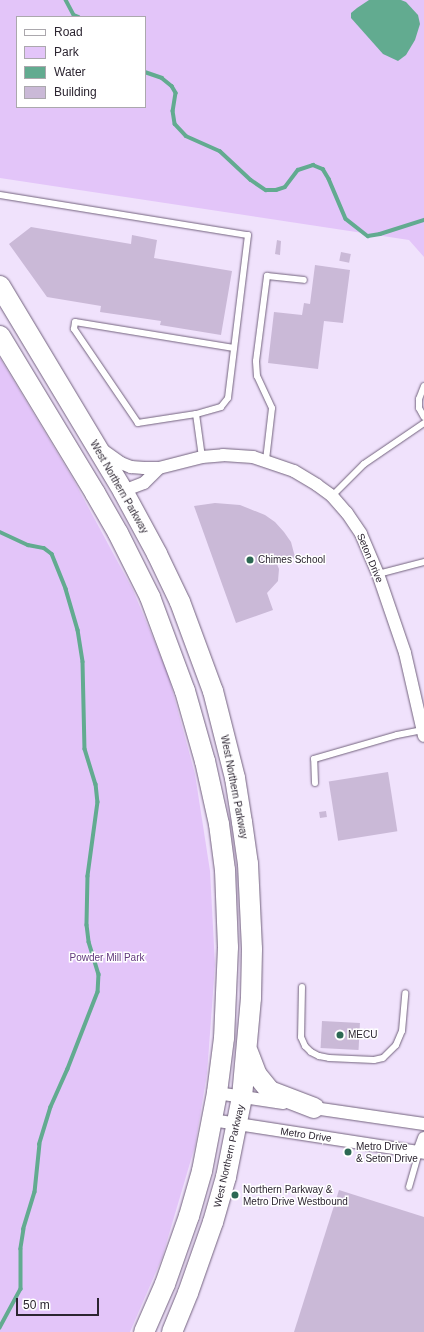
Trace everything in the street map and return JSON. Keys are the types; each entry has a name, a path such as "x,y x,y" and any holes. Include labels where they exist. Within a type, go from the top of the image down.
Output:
{"main road":[{"name":"West Northern Parkway","path":"0,286 123,491 157,554 180,602 213,691 235,778 248,864 250,903 251,998 248,1049 238,1125 226,1177 213,1222 188,1294 172,1332"},
{"path":"0,336 95,493 136,567 171,651 196,727 219,824 225,870 228,947 224,1038 217,1093 202,1171 178,1250 144,1332"},
{"path":"95,493 123,491"},
{"path":"248,1049 250,1060 257,1075 270,1091 314,1108"}],"street":[{"name":"Seton Drive","path":"95,444 111,457 131,467 159,468 202,457 239,456 266,460 307,478 332,496 347,513 361,534 378,574 405,653 423,733"},
{"path":"123,491 144,483 159,468"},
{"path":"217,1093 424,1124"},
{"name":"Metro Drive","path":"212,1120 421,1153"},
{"path":"421,1153 424,1138"}],"lane":[{"path":"0,195 248,235 228,398 221,407 196,414 138,423 74,329 75,322 234,348"},
{"path":"266,460 272,408 257,376 256,361 267,276 304,280"},
{"path":"424,386 418,399 419,408 424,417"},
{"path":"196,414 202,457"},
{"path":"332,496 364,464 424,423"},
{"path":"378,574 424,562"},
{"path":"315,783 314,759 397,735 423,733"},
{"path":"302,987 301,1038 305,1046 311,1052 319,1056 329,1058 374,1060 384,1058 396,1045 402,1031 405,993"},
{"path":"409,1187 421,1153"}],"green space":[{"path":"0,0 424,0 424,257 409,240 0,178"},
{"name":"Powder Mill Park","path":"0,358 73,479 133,590 168,674 195,774 210,871 215,965 207,1074 195,1146 162,1258 130,1332 0,1332"}],"water":[{"path":"369,0 401,0 406,2 418,15 420,24 415,40 406,55 398,61 383,54 351,18 351,13"}],"building":[{"path":"31,227 131,244 132,235 157,240 154,258 232,271 221,335 160,325 161,321 100,312 101,306 47,297 9,244"},
{"path":"277,240 281,241 280,255 275,254"},
{"path":"341,252 351,254 349,263 339,261"},
{"path":"315,265 350,270 343,323 324,321 318,369 268,363 274,312 302,315 304,303 310,304"},
{"name":"Chimes School","path":"215,503 240,505 265,515 275,522 284,532 291,542 295,557 277,564 279,569 278,581 267,593 273,610 236,623 194,506"},
{"path":"388,772 397,831 338,841 329,781"},
{"path":"326,811 327,817 320,818 319,812"},
{"name":"MECU","path":"322,1021 360,1023 359,1050 321,1048"},
{"path":"339,1190 424,1217 424,1332 294,1332"}],"waterway":[{"path":"66,0 74,15 76,16"},
{"path":"146,72 162,78 172,86 176,93 173,111 175,124 186,136 220,151 251,180 266,190 276,190 285,187 298,170 313,165 323,169 329,179 346,219 368,236 380,234 424,220"},
{"path":"0,532 28,545 44,548 52,554 66,589 78,630 83,662 85,749 96,784 98,802 88,876 87,925 89,942 99,974 98,992 68,1069 51,1107 40,1144 35,1192 24,1229 21,1249 21,1289 0,1328"}],"place":[{"name":"Chimes School","path":"250,560"},
{"name":"MECU","path":"340,1035"},
{"name":"Metro Drive & Seton Drive","path":"348,1152"},
{"name":"Northern Parkway & Metro Drive Westbound","path":"235,1195"}]}
